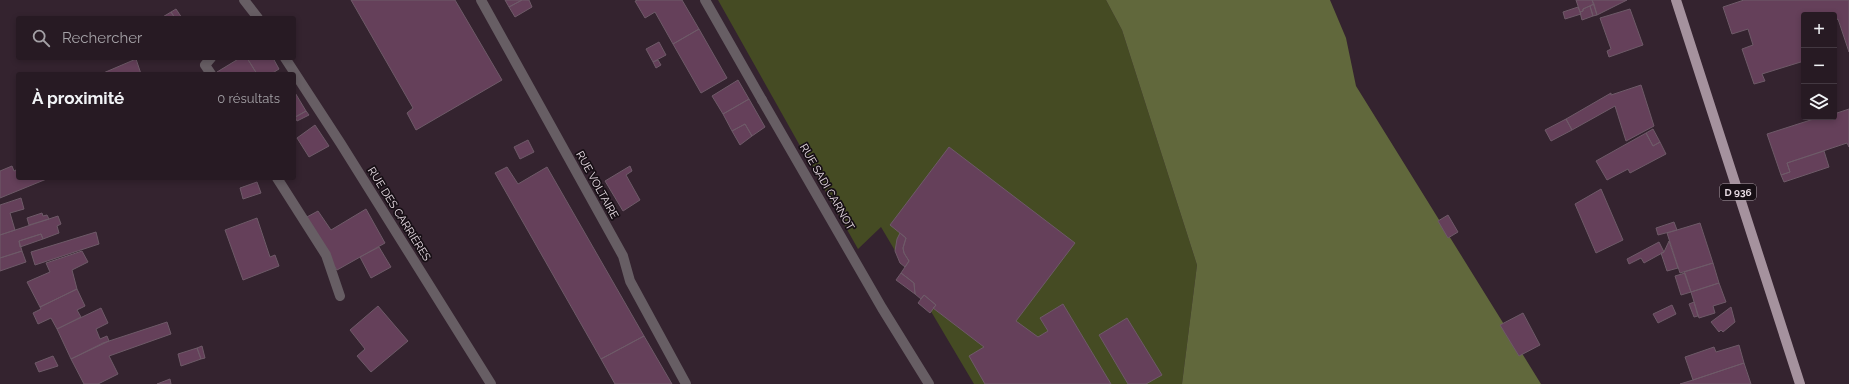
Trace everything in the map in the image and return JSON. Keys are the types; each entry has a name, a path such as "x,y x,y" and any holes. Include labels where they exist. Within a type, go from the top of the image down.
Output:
{"main road":[{"name":"D 936","path":"1676,0 1800,384"}],"street":[{"path":"244,0 256,16"},
{"name":"RUE VOLTAIRE","path":"481,0 623,256 630,281 686,384"},
{"name":"RUE SADI CARNOT","path":"705,0 882,308 929,384"},
{"path":"209,60 205,65 209,72"},
{"name":"RUE DES CARRIÈRES","path":"286,60 294,72"},
{"name":"RUE DES CARRIÈRES","path":"296,75 491,384"},
{"path":"278,180 326,255 340,296"}],"green space":[{"path":"718,0 1106,0 1122,30 1197,265 1182,384 974,384 881,227 858,249"},
{"path":"1106,0 1330,0 1346,38 1356,86 1541,384 1182,384 1197,265 1122,30"}],"building":[{"path":"351,0 455,0 502,80 416,130 407,113 413,108"},
{"path":"505,0 522,0 509,7"},
{"path":"522,0 529,0 532,7 515,17 509,7"},
{"path":"682,0 699,29 673,44 655,12 645,18 635,1"},
{"path":"1576,0 1592,0 1594,4 1580,12"},
{"path":"1592,0 1627,0 1597,15"},
{"path":"1744,0 1849,0 1849,52 1837,20 1837,12 1801,12 1801,62 1762,74 1765,81 1754,84 1742,49 1753,45 1748,29 1732,34 1723,7"},
{"path":"1594,4 1597,15 1593,16 1590,6"},
{"path":"1590,6 1593,16 1582,20 1580,12"},
{"path":"1578,7 1581,14 1565,19 1563,12"},
{"path":"176,9 181,16 174,16 171,12"},
{"path":"1630,9 1643,45 1609,57 1607,51 1611,49 1600,18"},
{"path":"171,12 174,16 164,16"},
{"path":"699,29 727,78 701,93 673,44"},
{"path":"659,42 666,55 653,62 646,49"},
{"path":"136,60 140,72 106,72"},
{"path":"237,60 248,60 256,72 217,72"},
{"path":"248,60 274,60 279,69 274,72 256,72"},
{"path":"658,60 661,65 656,68 653,62"},
{"path":"738,80 749,99 723,114 712,96"},
{"path":"1641,85 1654,126 1626,141 1615,106 1572,130 1566,119 1611,93 1611,95"},
{"path":"296,94 306,111 296,117"},
{"path":"749,99 765,127 752,136 745,124 732,131 723,114"},
{"path":"1849,109 1849,147 1847,143 1787,163 1790,172 1781,175 1767,134 1811,120 1837,120 1837,113"},
{"path":"306,111 309,115 297,121 296,116"},
{"path":"1566,119 1572,130 1551,141 1545,130"},
{"path":"745,124 752,136 740,145 732,131"},
{"path":"315,125 329,146 309,157 297,138"},
{"path":"1653,129 1660,142 1653,146 1646,133"},
{"path":"1646,133 1653,146 1660,142 1666,154 1630,173 1628,169 1607,180 1596,161"},
{"path":"528,140 534,152 520,159 514,147"},
{"path":"949,147 1075,243 1016,321 1038,337 1048,331 1040,318 1063,304 1111,384 985,384 969,356 984,347 933,308 936,305 924,295 921,299 915,294 914,283 901,273 909,261 903,248 906,238 890,225"},
{"path":"1824,151 1829,167 1784,182 1781,175 1790,172 1787,163"},
{"path":"12,166 14,171 16,170 16,180 44,180 0,198 0,171"},
{"path":"630,166 632,171 626,175 640,200 623,211 605,181"},
{"path":"507,167 518,184 547,167 644,336 601,359 495,173"},
{"path":"257,182 261,193 243,199 240,188"},
{"path":"1601,189 1623,240 1596,253 1575,204"},
{"path":"21,198 24,209 10,213 15,230 0,235 0,205"},
{"path":"366,209 385,243 337,270 315,238 305,218 318,211 331,230"},
{"path":"42,213 43,216 47,215 49,219 29,225 27,218"},
{"path":"1448,215 1458,232 1448,238 1438,221"},
{"path":"58,216 61,224 57,226 59,233 43,239 41,234 19,241 22,251 0,258 0,235"},
{"path":"257,218 270,257 275,255 279,266 243,280 225,230"},
{"path":"1674,222 1677,230 1658,235 1656,228"},
{"path":"1700,223 1713,263 1680,273 1667,233"},
{"path":"96,232 99,244 35,265 31,252"},
{"path":"900,233 906,238 903,248 909,261 905,267 900,263 895,251 897,239"},
{"path":"41,234 43,239 20,247 19,241"},
{"path":"1669,241 1678,268 1667,271 1661,253 1664,252"},
{"path":"1659,242 1664,252 1644,263 1641,258 1629,264 1627,259"},
{"path":"379,247 391,267 371,278 360,257"},
{"path":"22,251 26,262 0,271 0,258"},
{"path":"82,251 88,262 72,270 77,289 40,307 27,282 50,272 46,263"},
{"path":"1713,263 1719,283 1691,292 1684,272"},
{"path":"901,273 914,283 915,294 896,280"},
{"path":"1685,273 1691,292 1681,295 1675,276"},
{"path":"1719,283 1726,302 1713,306 1715,313 1699,318 1691,292"},
{"path":"77,289 85,306 77,310 81,317 57,329 51,318 38,324 33,313 41,309 40,307"},
{"path":"924,295 936,305 930,313 918,303"},
{"path":"1694,302 1698,316 1694,317 1689,304"},
{"path":"1672,305 1676,314 1658,323 1653,314"},
{"path":"378,306 408,341 371,372 357,356 365,349 350,330"},
{"path":"1731,307 1735,322 1723,332 1721,330 1719,332 1711,322"},
{"path":"101,308 108,323 96,329 100,339 107,336 109,341 71,359 57,329"},
{"path":"1523,313 1540,345 1519,356 1500,325"},
{"path":"1127,318 1162,375 1146,384 1128,384 1099,335"},
{"path":"167,322 171,334 109,356 118,374 98,384 84,384 71,359 103,343"},
{"path":"644,336 672,384 615,384 601,359"},
{"path":"1739,345 1744,363 1693,380 1685,357 1714,347 1716,352"},
{"path":"202,346 205,358 201,359 197,348"},
{"path":"197,348 201,359 181,366 178,354"},
{"path":"53,356 58,366 39,372 35,363"},
{"path":"1744,363 1751,384 1680,384 1693,380"},
{"path":"170,379 171,384 157,384"}]}
